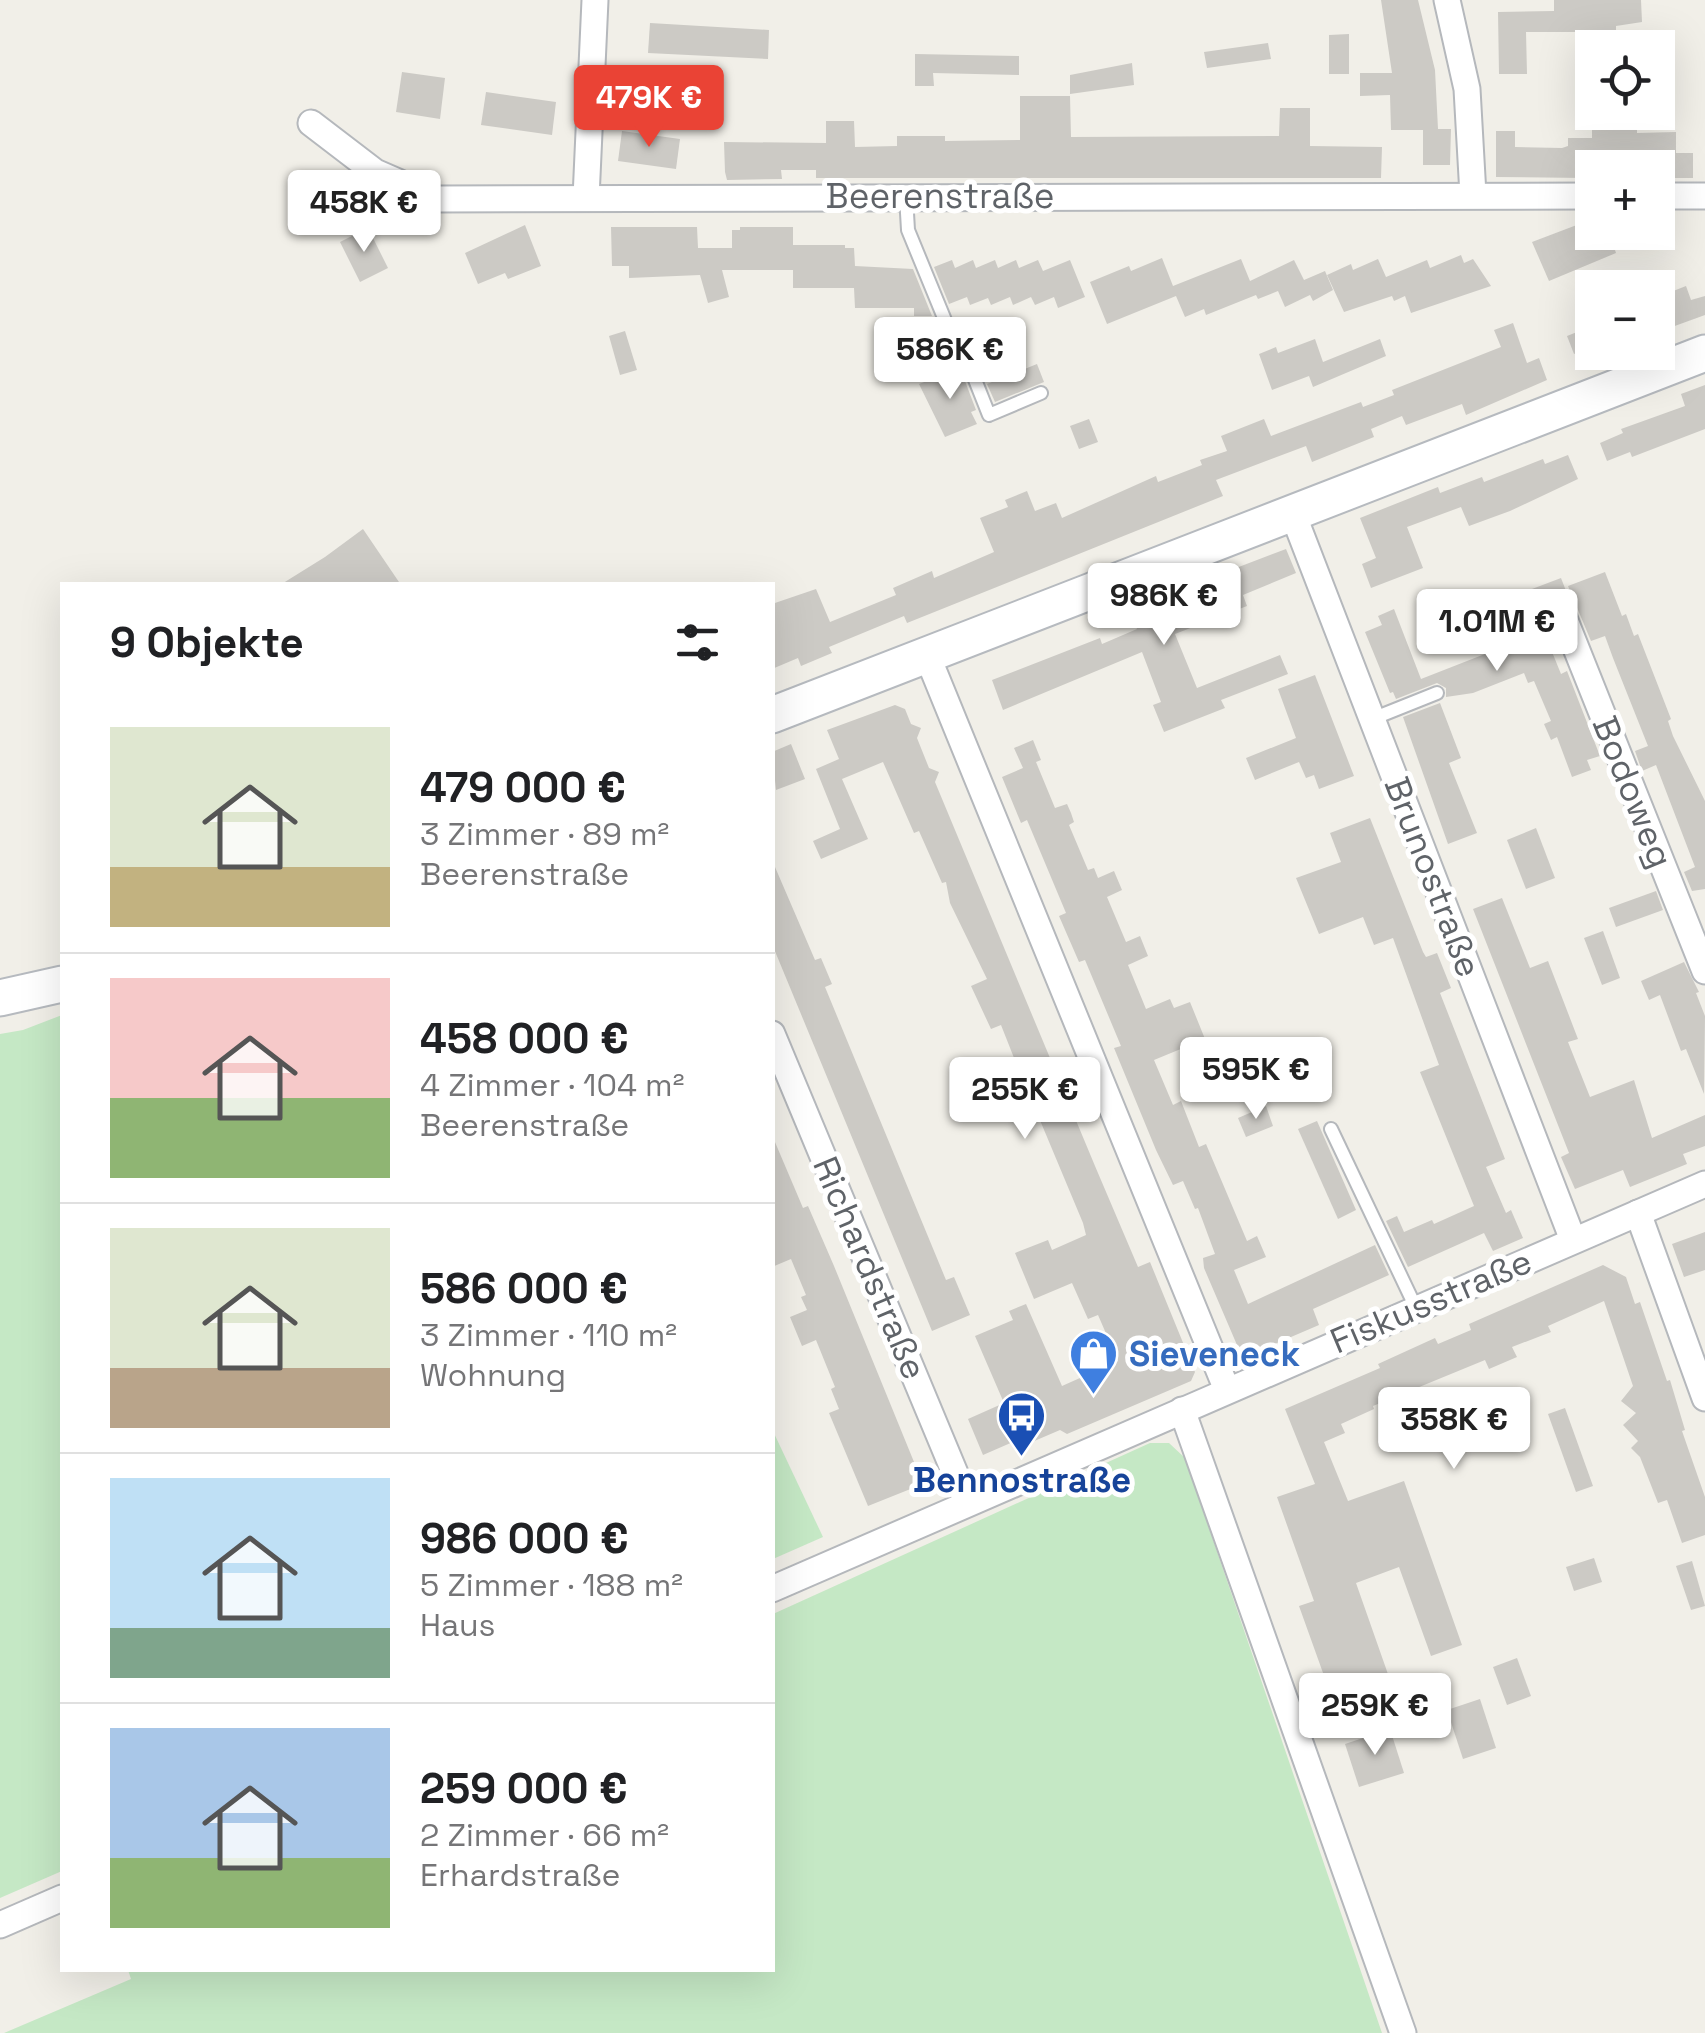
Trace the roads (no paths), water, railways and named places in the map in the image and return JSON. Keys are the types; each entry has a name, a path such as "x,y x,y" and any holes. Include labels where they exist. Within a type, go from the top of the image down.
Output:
{"street":[{"path":"586,198 595,0"},
{"path":"1447,0 1466,89 1473,195"},
{"name":"Beerenstraße","path":"311,123 374,172 428,197 1575,196"},
{"path":"1675,196 1705,196"},
{"path":"775,715 1705,352"},
{"name":"Brunostraße","path":"1292,514 1573,1240"},
{"name":"Bodoweg","path":"1562,613 1705,971"},
{"path":"928,655 1227,1390"},
{"path":"0,998 60,984"},
{"name":"Richardstraße","path":"775,1041 967,1502"},
{"name":"Fiskusstraße","path":"775,1587 1705,1184"},
{"path":"1638,1213 1705,1398"},
{"path":"1182,1410 1403,2033"},
{"path":"0,1925 60,1899"}],"lane":[{"path":"906,196 908,230 989,414 1040,394"},
{"path":"1372,719 1437,693"},
{"path":"1331,1129 1416,1308"},
{"path":"1293,1723 1390,1692"}],"place":[{"name":"Sieveneck","path":"1094,1396"},
{"name":"Bennostraße","path":"1022,1458"}]}
